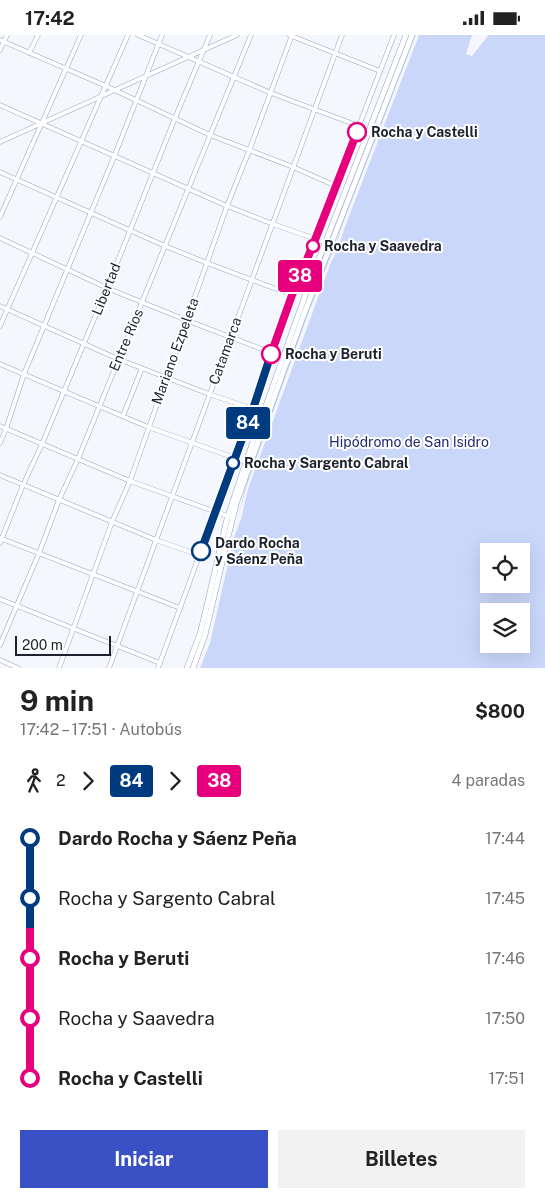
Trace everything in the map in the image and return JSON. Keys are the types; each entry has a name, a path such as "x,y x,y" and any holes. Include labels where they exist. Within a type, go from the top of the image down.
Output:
{"main road":[{"path":"187,668 198,641 230,517 253,458 328,243 406,35"},
{"path":"328,243 412,35"},
{"path":"193,668 205,635 230,517"}],"street":[{"path":"0,50 6,35"},
{"path":"30,53 38,35"},
{"path":"0,217 81,35"},
{"path":"0,326 128,35"},
{"path":"138,35 270,93 359,126"},
{"path":"0,443 24,374 114,157 162,35"},
{"name":"Libertad","path":"1,540 107,288 210,35"},
{"path":"0,142 237,35"},
{"name":"Entre Ríos","path":"0,645 251,35"},
{"path":"291,35 380,71"},
{"name":"Mariano Ezpeleta","path":"59,668 112,522 130,481 186,320 291,35"},
{"name":"Catamarca","path":"109,668 342,35"},
{"path":"0,599 117,646 159,666 253,409 292,295 394,35"},
{"path":"2,41 106,86 210,135 336,186"},
{"path":"0,105 227,207 328,243"},
{"path":"0,172 165,246 292,295"},
{"path":"0,238 107,288 272,353"},
{"path":"0,306 118,359 209,395 253,409"},
{"path":"0,364 148,427 235,458"},
{"path":"123,416 142,368"},
{"path":"0,426 130,481 230,517"},
{"path":"0,475 156,540 199,555"},
{"path":"1,540 180,608"},
{"path":"0,660 18,668"}],"green space":[{"path":"416,35 336,244 340,229"},
{"name":"Hipódromo de San Isidro","path":"419,35 472,35 466,54 472,56 488,35 545,35 545,668 200,668 210,643 234,537 241,519 248,489 331,262 338,249"},
{"path":"335,247 307,317 247,485 238,518 246,484 306,316 328,260"}],"bus line":[{"name":"38","path":"271,354 292,295 357,132"},
{"name":"84","path":"201,551 271,354"}],"place":[{"name":"Rocha y Castelli","path":"357,132"},
{"name":"Rocha y Saavedra","path":"313,246"},
{"name":"Rocha y Beruti","path":"271,354"},
{"name":"Rocha y Sargento Cabral","path":"233,463"},
{"name":"Dardo Rocha y Sáenz Peña","path":"201,551"}]}
